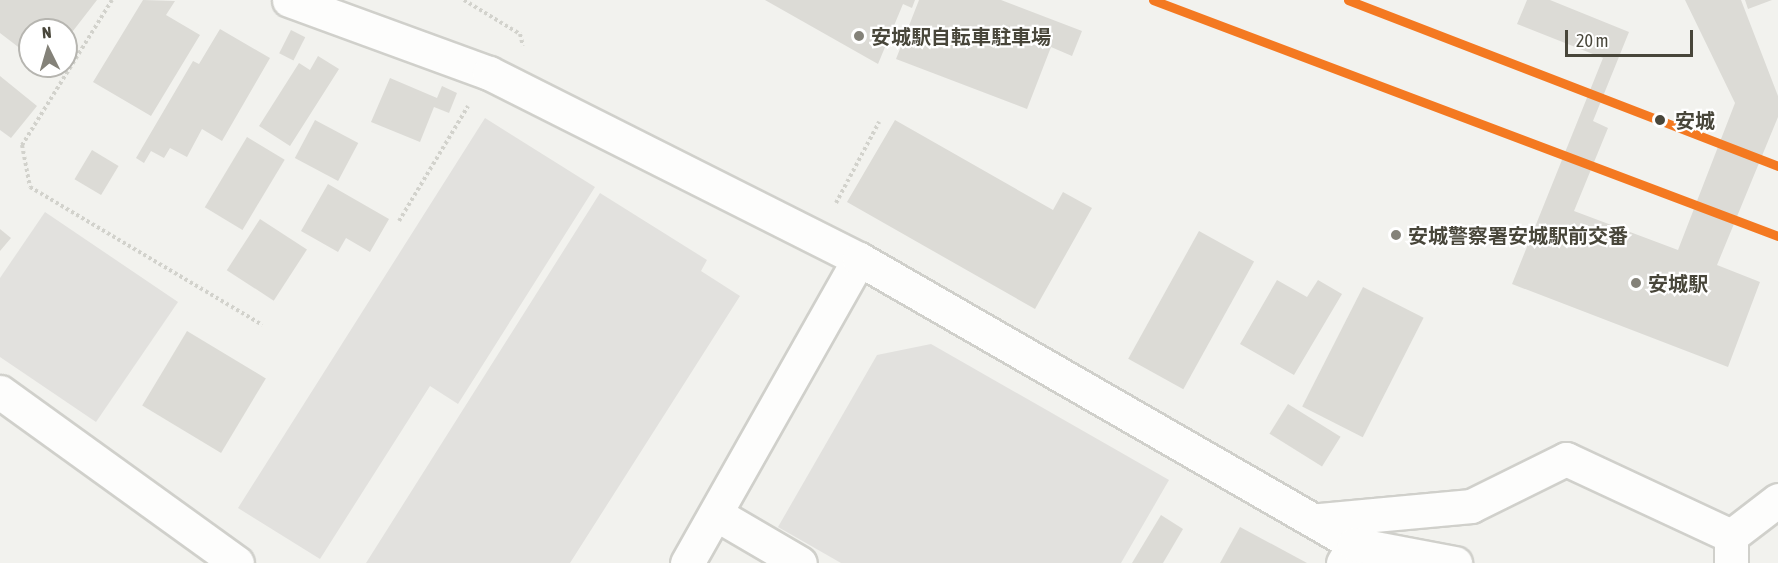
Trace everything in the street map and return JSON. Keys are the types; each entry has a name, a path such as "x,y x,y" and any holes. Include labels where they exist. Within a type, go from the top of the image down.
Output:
{"street":[{"path":"289,0 489,73 859,259 1320,520 1349,554 1455,563"},
{"path":"687,563 859,259"},
{"path":"0,392 237,563"},
{"path":"1320,520 1471,506 1566,459 1731,549 1778,500"},
{"path":"716,514 800,563"}],"path":[{"path":"112,0 22,145 30,188 262,325"},
{"path":"399,221 489,73"},
{"path":"817,238 879,122"}],"shaded area":[{"path":"485,118 595,187 458,404 430,386 320,559 238,508"},
{"path":"600,193 707,260 701,271 740,296 570,563 366,563"},
{"path":"45,212 178,302 96,422 0,357 0,278"},
{"path":"931,344 1169,480 1121,563 841,563 778,527 877,355"}],"building":[{"path":"0,0 97,0 78,25 78,18 18,18 18,47 0,33"},
{"path":"143,0 175,1 166,15 200,35 151,116 93,82"},
{"name":"安城駅自転車駐車場","path":"765,0 915,0 912,8 903,4 878,64"},
{"path":"919,0 1001,0 1082,31 1072,56 1051,47 1027,109 896,59"},
{"path":"1527,0 1550,0 1629,32 1593,121 1608,128 1574,211 1678,250 1735,103 1685,0 1741,0 1778,96 1778,117 1717,265 1760,282 1728,367 1512,284 1603,58 1517,24"},
{"path":"1745,0 1772,0 1748,9"},
{"path":"220,29 270,58 222,141 202,129 187,157 170,148 164,158 151,151 144,163 136,158 193,61 199,64"},
{"path":"291,30 305,37 293,60 279,53"},
{"path":"318,56 339,69 290,146 259,126 299,63 310,70"},
{"path":"0,76 37,106 11,138 0,130"},
{"path":"390,78 437,98 442,86 457,93 449,113 434,107 420,142 371,122"},
{"path":"315,120 358,143 338,181 295,158"},
{"path":"895,120 1053,210 1063,192 1092,208 1035,309 847,202"},
{"path":"247,137 285,160 242,230 205,207"},
{"path":"92,150 119,166 101,195 74,179"},
{"path":"328,184 389,219 370,252 346,238 338,252 301,231"},
{"path":"260,219 307,249 274,301 227,270"},
{"path":"0,229 11,238 0,251"},
{"path":"1199,231 1254,262 1183,389 1128,359"},
{"path":"1277,280 1307,297 1318,280 1342,294 1294,375 1240,344"},
{"path":"1363,287 1424,318 1363,437 1302,406"},
{"path":"187,331 266,378 221,453 142,406"},
{"path":"1288,404 1341,437 1322,467 1269,434"},
{"path":"1161,515 1183,529 1163,563 1132,563"},
{"path":"1240,527 1307,563 1220,563"}],"transit line":[{"path":"1153,0 1778,236"},
{"path":"1348,0 1778,166"}],"place":[{"name":"安城駅自転車駐車場","path":"859,36"},
{"name":"安城","path":"1660,120"},
{"name":"安城警察署安城駅前交番","path":"1396,235"},
{"name":"安城駅","path":"1636,283"}]}
